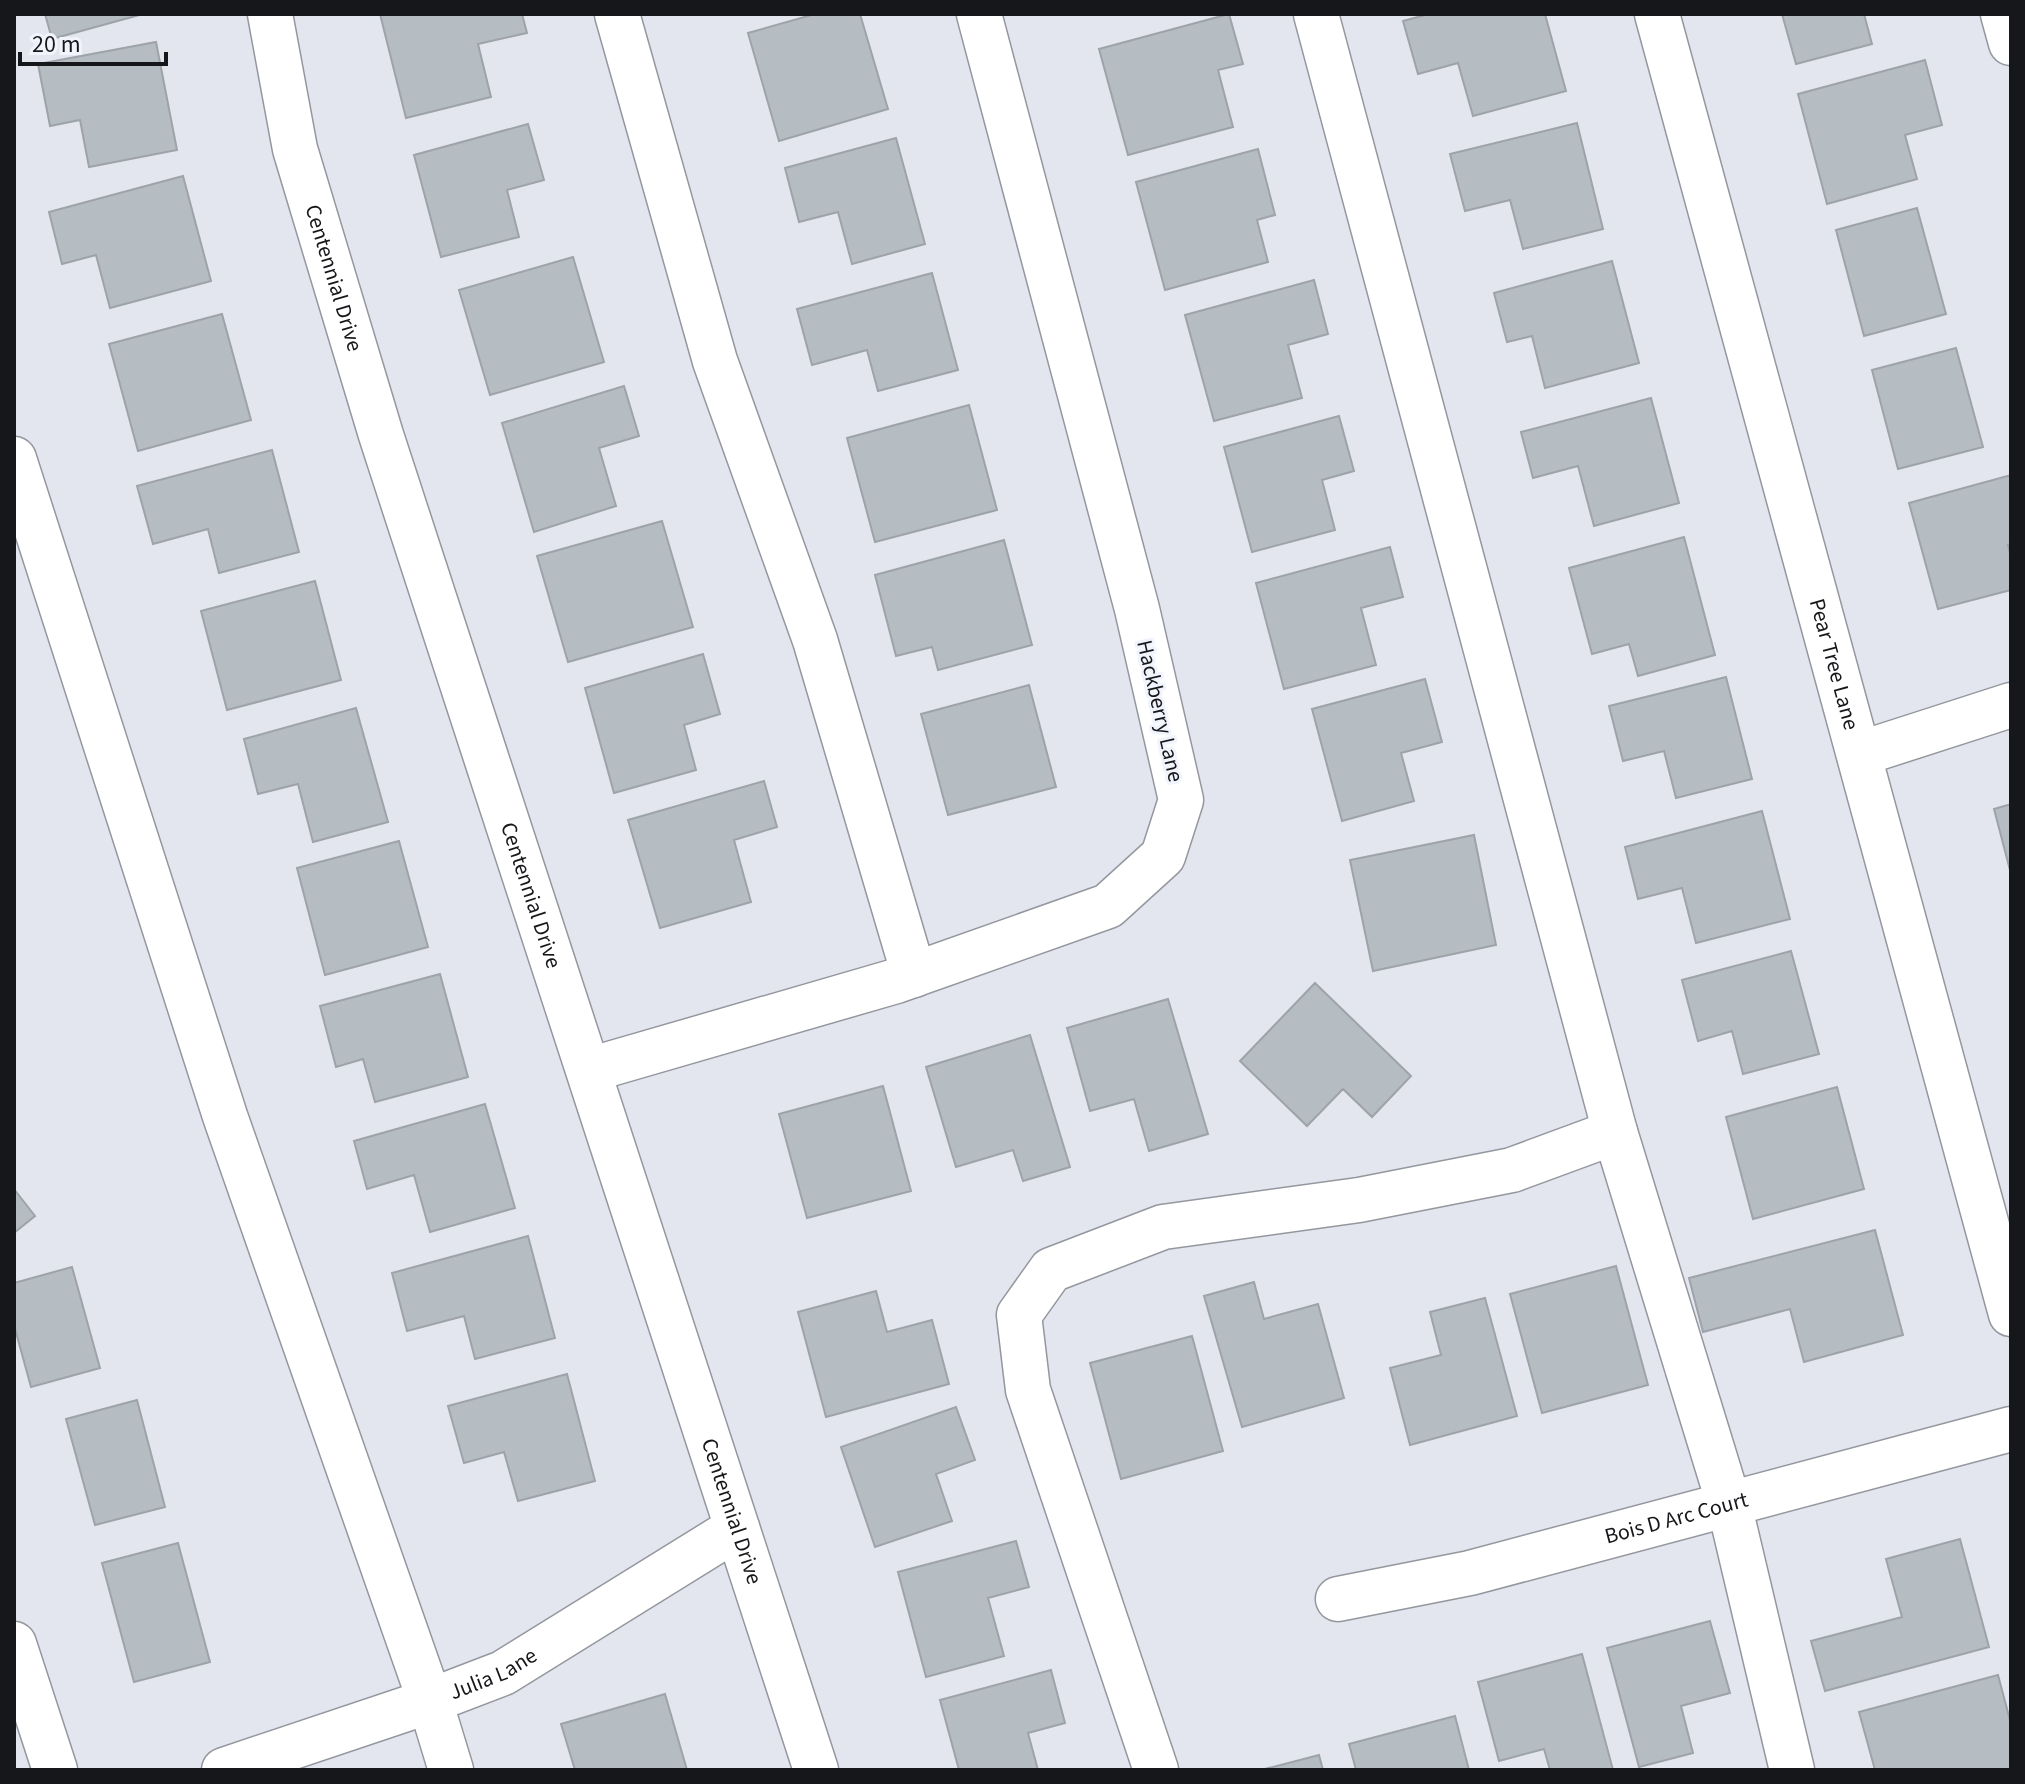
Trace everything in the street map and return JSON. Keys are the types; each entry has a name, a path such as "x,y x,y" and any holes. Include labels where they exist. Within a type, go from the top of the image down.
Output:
{"street":[{"name":"Centennial Drive","path":"270,14 295,149 381,435 816,1770"},
{"path":"617,14 715,361 815,640 914,975"},
{"name":"Hackberry Lane","path":"589,1070 914,975 1108,906 1163,856 1181,800 1137,609 979,14"},
{"path":"1316,14 1615,1132 1729,1504 1792,1770"},
{"name":"Pear Tree Lane","path":"1657,14 2011,1314"},
{"path":"2003,14 2011,43"},
{"path":"14,459 225,1116 430,1701 451,1770"},
{"path":"1859,754 2011,705"},
{"path":"1156,1770 1028,1390 1019,1315 1051,1270 1163,1227 1359,1200 1512,1170 1615,1132"},
{"name":"Bois D Arc Court","path":"1338,1599 1470,1573 2011,1429"},
{"name":"Julia Lane","path":"224,1770 430,1701 503,1673 737,1528"},
{"path":"14,1644 55,1770"}],"building":[{"path":"45,14 143,14 52,39"},
{"path":"380,14 522,14 527,33 478,44 491,97 406,118"},
{"path":"815,14 860,14 888,109 779,141 748,33"},
{"path":"1229,14 1243,64 1218,70 1233,127 1128,155 1099,49"},
{"path":"1429,14 1545,14 1566,91 1473,116 1458,63 1418,74 1403,21"},
{"path":"1782,14 1864,14 1872,44 1796,64"},
{"path":"156,42 177,150 89,167 80,120 50,126 38,64"},
{"path":"1925,60 1942,125 1905,135 1917,179 1827,204 1798,94"},
{"path":"1577,123 1603,229 1523,249 1510,200 1465,211 1450,154"},
{"path":"528,124 544,180 507,190 519,237 441,257 414,155"},
{"path":"896,138 925,244 852,264 838,212 799,222 785,168"},
{"path":"1258,149 1275,215 1257,220 1268,262 1165,290 1136,182"},
{"path":"183,176 211,281 110,308 96,255 62,264 49,212"},
{"path":"1917,208 1946,314 1864,336 1836,230"},
{"path":"573,257 604,362 490,395 459,290"},
{"path":"1612,261 1639,363 1545,388 1532,336 1507,342 1494,293"},
{"path":"932,273 958,370 878,391 867,350 812,365 797,309"},
{"path":"1314,280 1328,334 1288,345 1302,398 1214,421 1185,315"},
{"path":"222,314 251,420 138,451 109,344"},
{"path":"1956,348 1983,447 1898,469 1872,370"},
{"path":"624,386 639,436 599,448 616,506 534,532 502,423"},
{"path":"1651,398 1679,503 1594,526 1578,466 1533,478 1521,432"},
{"path":"969,405 997,510 875,542 847,438"},
{"path":"1339,416 1354,471 1322,480 1335,530 1252,552 1224,447"},
{"path":"272,450 299,552 219,573 208,529 153,544 137,486"},
{"path":"2011,475 2011,544 2008,545 2011,590 1938,609 1909,503"},
{"path":"662,521 693,627 568,662 537,556"},
{"path":"1684,537 1715,655 1638,676 1629,644 1592,654 1569,568"},
{"path":"1004,540 1032,645 938,670 932,647 896,656 875,575"},
{"path":"1390,547 1403,597 1361,608 1376,665 1284,689 1256,583"},
{"path":"315,581 341,680 227,710 201,611"},
{"path":"703,654 720,714 684,725 696,770 614,793 585,688"},
{"path":"1726,677 1752,779 1676,798 1664,751 1623,761 1609,706"},
{"path":"1425,679 1442,742 1401,753 1414,801 1342,821 1312,709"},
{"path":"1029,685 1056,787 948,815 921,714"},
{"path":"356,708 388,822 313,842 298,784 258,794 244,739"},
{"path":"764,781 777,827 734,840 751,902 660,928 628,820"},
{"path":"2011,804 2011,874 1994,809"},
{"path":"1762,811 1790,919 1696,943 1682,888 1638,899 1625,847"},
{"path":"1474,835 1496,945 1373,971 1350,860"},
{"path":"399,841 428,947 325,975 297,868"},
{"path":"1791,951 1819,1054 1743,1074 1732,1031 1698,1041 1682,980"},
{"path":"440,974 468,1077 375,1102 363,1059 336,1067 320,1006"},
{"path":"1315,983 1411,1076 1372,1117 1343,1089 1307,1126 1240,1061"},
{"path":"1168,999 1208,1134 1149,1151 1134,1099 1090,1111 1067,1028"},
{"path":"1030,1035 1070,1167 1023,1181 1013,1150 956,1167 926,1067"},
{"path":"883,1086 911,1191 807,1218 779,1114"},
{"path":"1837,1087 1864,1189 1753,1219 1726,1117"},
{"path":"485,1104 515,1208 430,1232 414,1175 367,1189 354,1141"},
{"path":"14,1189 35,1216 14,1233"},
{"path":"1875,1230 1903,1335 1804,1362 1790,1309 1703,1332 1689,1278"},
{"path":"528,1236 555,1338 475,1359 464,1316 407,1331 392,1273"},
{"path":"1616,1266 1648,1385 1542,1413 1510,1294"},
{"path":"72,1267 100,1368 31,1387 14,1325 14,1283"},
{"path":"1254,1282 1264,1319 1318,1304 1344,1398 1242,1427 1204,1296"},
{"path":"876,1291 887,1332 932,1320 949,1384 826,1417 798,1312"},
{"path":"1485,1298 1517,1416 1410,1445 1390,1368 1441,1355 1430,1312"},
{"path":"1192,1336 1223,1451 1121,1479 1090,1363"},
{"path":"567,1374 595,1481 518,1501 504,1452 464,1463 448,1406"},
{"path":"137,1400 165,1507 95,1525 66,1419"},
{"path":"956,1407 975,1460 936,1474 952,1521 875,1547 841,1447"},
{"path":"1960,1539 1989,1647 1825,1691 1811,1641 1902,1617 1886,1559"},
{"path":"1016,1541 1029,1587 988,1598 1004,1656 926,1677 898,1572"},
{"path":"178,1543 210,1662 134,1682 102,1563"},
{"path":"1710,1621 1730,1693 1681,1706 1693,1753 1639,1767 1607,1648"},
{"path":"1582,1654 1613,1770 1550,1770 1544,1749 1499,1761 1478,1682"},
{"path":"1051,1670 1065,1723 1028,1733 1038,1770 959,1770 940,1700"},
{"path":"1998,1675 2011,1724 2011,1770 1875,1770 1859,1712"},
{"path":"665,1694 687,1770 575,1770 561,1724"},
{"path":"1455,1716 1469,1770 1356,1770 1349,1744"},
{"path":"1319,1755 1323,1770 1261,1770"}]}
